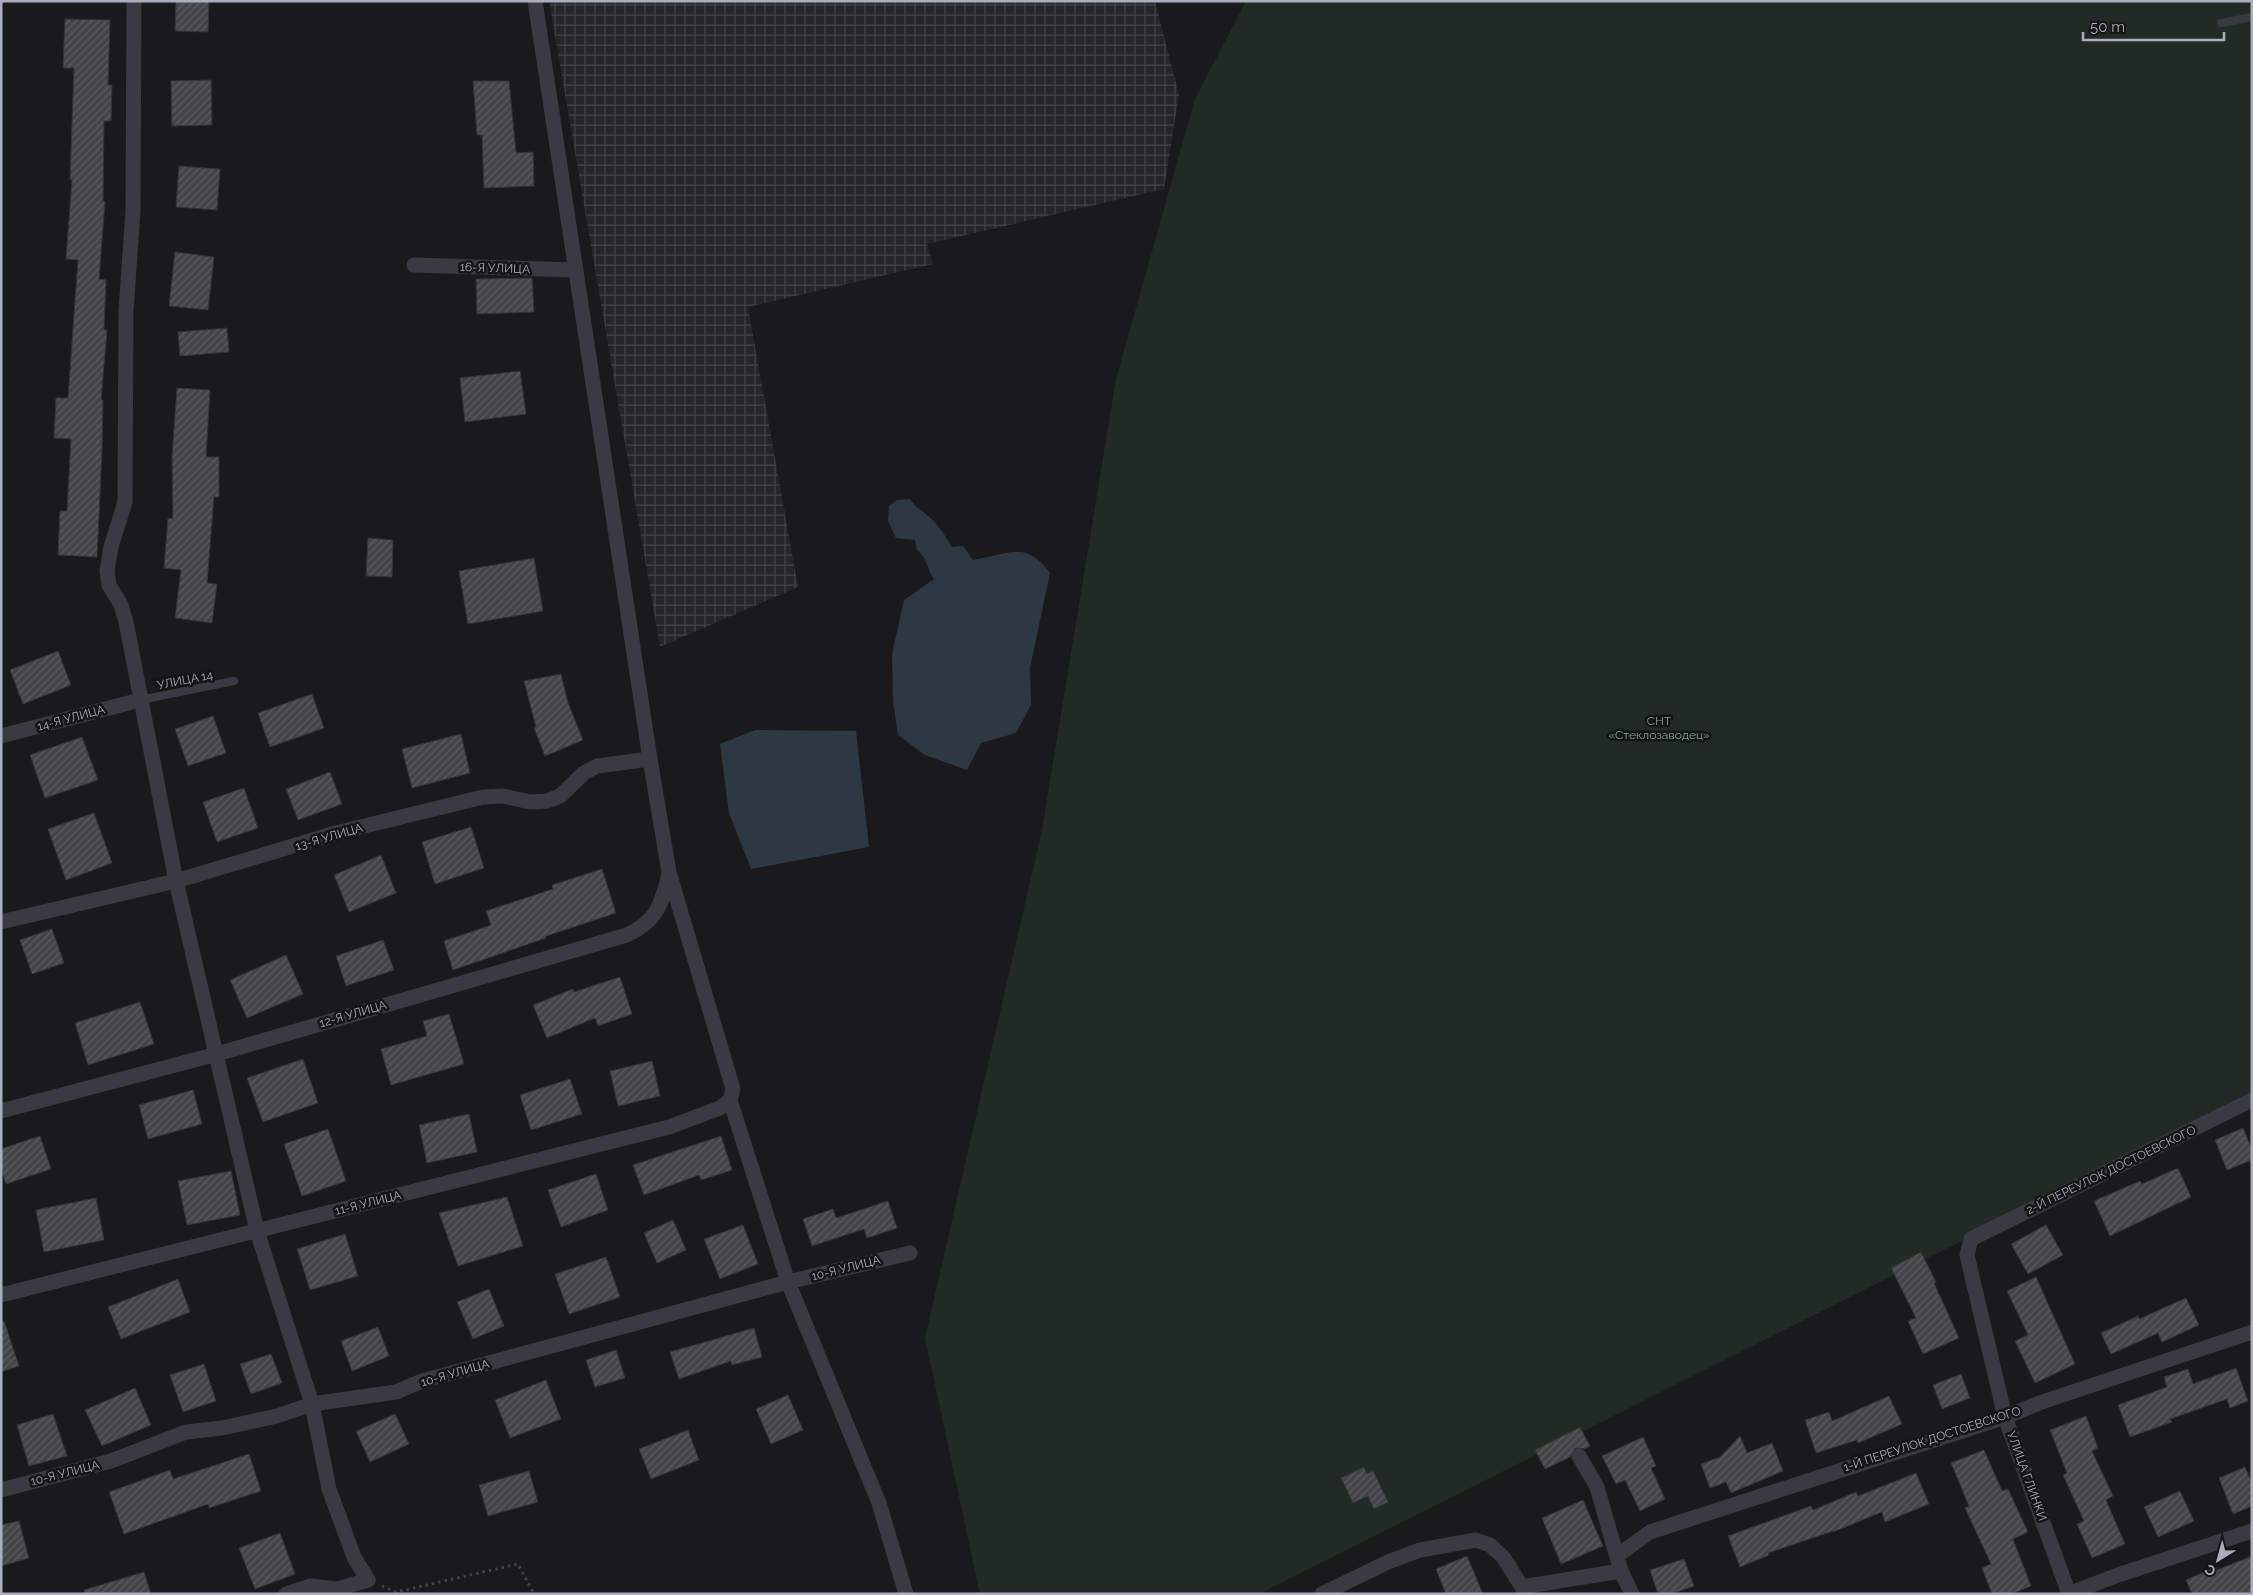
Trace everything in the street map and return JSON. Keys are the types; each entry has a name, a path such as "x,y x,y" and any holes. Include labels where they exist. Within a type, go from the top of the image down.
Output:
{"street":[{"path":"134,1 133,212 126,311 125,502 110,547 107,571 109,585 121,606 126,622 176,881 257,1231 312,1404 329,1489 366,1587 337,1590 310,1586 286,1594"},
{"path":"535,1 650,759 669,872 732,1089 730,1100 788,1282 879,1503 906,1594"},
{"name":"16-Я УЛИЦА","path":"414,265 576,270"},
{"name":"14-Я УЛИЦА","path":"1,736 140,700"},
{"name":"13-Я УЛИЦА","path":"1,922 176,881 336,833 483,797 504,796 530,802 547,800 560,796 584,773 596,766 650,759"},
{"name":"12-Я УЛИЦА","path":"1,1111 217,1054 627,935 651,921 662,903 669,872"},
{"name":"11-Я УЛИЦА","path":"1,1295 669,1127 720,1108 730,1100"},
{"name":"2-Й ПЕРЕУЛОК ДОСТОЕВСКОГО","path":"1971,1239 2252,1100"},
{"name":"УЛИЦА ГЛИНКИ","path":"1971,1239 1967,1255 1970,1274 2005,1417 2069,1594"},
{"name":"10-Я УЛИЦА","path":"1,1490 111,1461 186,1432 222,1428 277,1416 312,1404 396,1392 422,1381 788,1282 910,1253"},
{"name":"1-Й ПЕРЕУЛОК ДОСТОЕВСКОГО","path":"1618,1555 1650,1532 2005,1417 2039,1403 2252,1332"},
{"path":"1579,1456 1597,1487 1618,1555 1621,1571 1632,1594"},
{"path":"2069,1594 2118,1575 2252,1531"},
{"path":"1322,1594 1388,1562 1420,1550 1476,1540 1490,1545 1503,1557 1520,1590 1621,1571"}],"lane":[{"path":"2221,23 2252,17"},
{"name":"УЛИЦА 14","path":"140,700 234,682"}],"path":[{"path":"366,1587 396,1592 518,1564 534,1594"}],"shaded area":[{"path":"549,1 1155,1 1179,95 1164,189 927,244 933,264 748,307 798,587 660,647"},
{"path":"910,499 938,526 952,547 963,546 973,560 1006,553 1024,553 1041,562 1050,573 1030,668 1031,705 1016,733 981,743 967,770 925,755 898,735 893,702 892,654 904,600 934,579 923,556 917,550 915,540 896,538 888,521 889,506 897,500"},
{"path":"755,730 856,731 869,847 751,869 729,813 720,744"}],"green space":[{"name":"СНТ «Стеклозаводец»","path":"1246,1 2252,1 2252,1095 1259,1594 980,1594 925,1338 1042,830 1116,379 1195,99"}],"building":[{"path":"176,1 209,1 208,32 175,31"},
{"path":"65,19 110,20 108,85 112,85 111,121 104,121 103,201 105,202 99,279 106,280 104,330 107,330 101,400 103,400 102,451 97,557 58,555 60,511 67,511 71,439 54,438 56,398 68,398 78,260 66,259 72,180 70,180 74,68 63,68"},
{"path":"211,80 212,125 172,126 171,81"},
{"path":"473,81 509,81 516,153 533,152 534,186 484,188 482,135 477,135"},
{"path":"179,166 220,169 217,210 176,207"},
{"path":"175,252 214,257 208,310 169,306"},
{"path":"532,278 534,312 477,314 476,279"},
{"path":"227,328 229,352 180,356 178,332"},
{"path":"520,371 526,414 465,422 460,378"},
{"path":"177,388 210,390 206,457 219,457 219,497 214,497 207,583 217,584 212,623 175,618 181,570 164,568 168,518 173,519 172,457"},
{"path":"368,538 393,540 392,577 366,576"},
{"path":"534,558 543,611 468,624 459,571"},
{"path":"58,651 71,685 23,704 10,670"},
{"path":"561,674 568,703 583,740 545,756 534,728 536,727 524,681"},
{"path":"312,694 324,728 270,747 258,713"},
{"path":"213,716 226,753 188,766 175,729"},
{"path":"461,734 470,773 412,788 402,749"},
{"path":"82,737 98,780 45,798 30,755"},
{"path":"330,772 342,804 298,820 286,789"},
{"path":"244,788 258,828 217,842 203,802"},
{"path":"94,813 112,863 66,880 48,829"},
{"path":"471,827 484,868 435,884 422,842"},
{"path":"381,855 396,893 349,912 334,875"},
{"path":"602,869 616,913 453,970 444,941 491,925 486,911 553,889 552,885"},
{"path":"52,929 64,963 32,974 20,940"},
{"path":"383,940 394,970 346,986 336,956"},
{"path":"286,955 303,994 247,1018 230,980"},
{"path":"620,977 632,1014 598,1026 595,1018 547,1038 533,1005 573,989 574,992"},
{"path":"140,1002 154,1044 88,1065 75,1023"},
{"path":"449,1014 464,1064 391,1085 381,1049 427,1036 423,1021"},
{"path":"303,1059 318,1103 263,1122 247,1078"},
{"path":"652,1061 660,1096 618,1106 610,1071"},
{"path":"570,1079 582,1114 531,1130 520,1095"},
{"path":"193,1090 202,1124 148,1139 139,1105"},
{"path":"469,1114 477,1152 427,1163 419,1125"},
{"path":"2243,1128 2252,1149 2252,1160 2227,1170 2215,1140"},
{"path":"328,1129 346,1181 302,1196 284,1144"},
{"path":"40,1136 51,1169 6,1184 1,1169 1,1149"},
{"path":"721,1136 732,1170 701,1180 699,1175 644,1195 633,1165"},
{"path":"2178,1168 2191,1197 2110,1236 2094,1201 2140,1181 2142,1184"},
{"path":"231,1171 240,1215 187,1225 178,1181"},
{"path":"596,1174 608,1210 561,1227 548,1190"},
{"path":"507,1197 523,1246 458,1266 439,1213"},
{"path":"96,1198 104,1240 44,1252 36,1210"},
{"path":"888,1201 897,1228 867,1238 864,1229 812,1246 803,1219 833,1209 836,1218"},
{"path":"673,1220 686,1250 657,1263 644,1233"},
{"path":"743,1225 758,1264 720,1279 704,1239"},
{"path":"2046,1225 2063,1255 2028,1274 2011,1244"},
{"path":"345,1234 358,1276 310,1290 297,1249"},
{"path":"1921,1252 1936,1282 1934,1283 1959,1338 1923,1354 1908,1321 1916,1318 1891,1268"},
{"path":"606,1257 620,1297 569,1314 555,1274"},
{"path":"2036,1277 2075,1364 2035,1383 2015,1341 2028,1335 2007,1291"},
{"path":"178,1279 190,1312 121,1339 108,1307"},
{"path":"489,1289 504,1326 473,1339 457,1302"},
{"path":"2186,1298 2199,1325 2162,1342 2158,1333 2111,1354 2101,1333 2138,1316 2139,1319"},
{"path":"4,1321 19,1366 1,1372 1,1322"},
{"path":"378,1327 389,1356 352,1371 341,1341"},
{"path":"754,1328 762,1357 732,1365 731,1361 679,1379 670,1352"},
{"path":"616,1350 625,1378 595,1387 586,1360"},
{"path":"271,1354 282,1383 251,1394 240,1364"},
{"path":"204,1364 216,1401 183,1412 170,1375"},
{"path":"2236,1368 2248,1401 2230,1408 2227,1399 2170,1419 2172,1422 2130,1437 2118,1405 2167,1387 2164,1377 2188,1369 2193,1384"},
{"path":"1961,1374 1970,1398 1942,1409 1933,1385"},
{"path":"546,1380 561,1419 510,1438 495,1400"},
{"path":"135,1388 151,1425 102,1446 85,1410"},
{"path":"788,1395 803,1430 771,1444 756,1409"},
{"path":"1889,1396 1902,1424 1858,1443 1857,1440 1816,1453 1805,1420 1829,1412 1832,1421"},
{"path":"53,1414 67,1456 29,1466 17,1425"},
{"path":"395,1414 409,1444 370,1462 356,1431"},
{"path":"2086,1416 2098,1448 2092,1451 2113,1496 2106,1500 2125,1544 2092,1558 2077,1524 2084,1521 2063,1475 2067,1473 2050,1430"},
{"path":"1580,1427 1590,1446 1585,1449 1575,1448 1570,1457 1545,1469 1535,1450"},
{"path":"688,1430 699,1460 651,1479 639,1449"},
{"path":"1740,1436 1747,1453 1772,1443 1783,1471 1731,1493 1726,1482 1710,1488 1701,1464 1720,1457"},
{"path":"1643,1437 1656,1466 1651,1468 1665,1499 1640,1511 1625,1480 1616,1484 1602,1456"},
{"path":"1984,1450 2002,1491 2008,1489 2028,1532 2013,1539 2031,1586 2011,1594 1992,1594 1982,1568 1991,1564 1965,1508 1969,1506 1951,1463"},
{"path":"249,1454 261,1491 209,1508 208,1504 124,1534 109,1492 170,1470 173,1479"},
{"path":"1364,1467 1367,1474 1373,1471 1388,1502 1374,1509 1368,1496 1353,1503 1341,1478"},
{"path":"2245,1467 2252,1483 2252,1506 2233,1514 2219,1478"},
{"path":"529,1471 538,1502 488,1516 479,1485"},
{"path":"1916,1473 1929,1504 1885,1522 1882,1512 1833,1532 1768,1553 1769,1555 1740,1567 1728,1536 1811,1506 1813,1510 1856,1492 1858,1496"},
{"path":"2180,1491 2194,1521 2158,1537 2144,1507"},
{"path":"1583,1500 1603,1546 1561,1564 1542,1518"},
{"path":"19,1521 29,1558 1,1566 1,1525"},
{"path":"280,1533 295,1574 255,1589 239,1548"},
{"path":"1467,1556 1483,1594 1446,1594 1436,1569"},
{"path":"2252,1556 2252,1591 2245,1594 2192,1594 2186,1580 2216,1567 2217,1570"},
{"path":"1684,1559 1694,1586 1671,1594 1658,1594 1650,1570"},
{"path":"144,1572 151,1594 85,1594 84,1590"}]}
